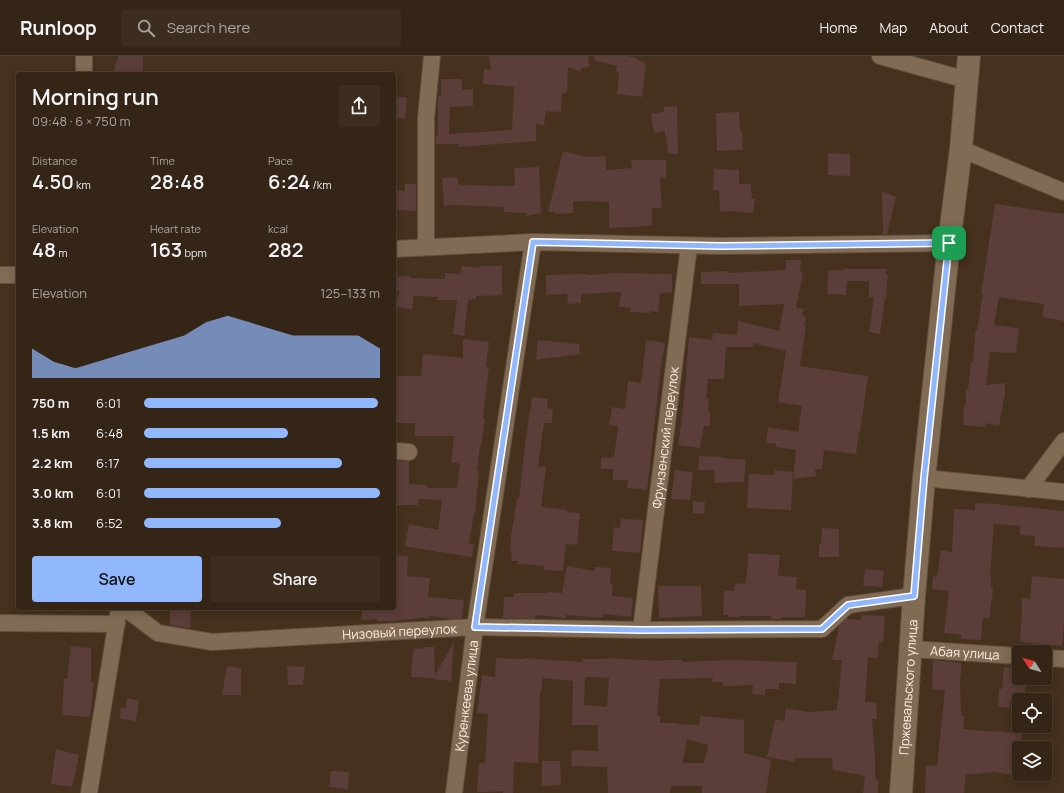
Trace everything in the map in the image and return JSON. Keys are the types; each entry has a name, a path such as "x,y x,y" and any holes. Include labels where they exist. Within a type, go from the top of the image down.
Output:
{"main road":[{"name":"Пржевальского улица","path":"901,793 914,596 924,478 949,243 961,149 969,56"}],"street":[{"path":"84,56 84,72"},
{"path":"426,247 426,118 432,56"},
{"path":"880,56 967,80"},
{"path":"961,149 1064,192"},
{"path":"396,248 533,242 689,246 949,243"},
{"name":"Куренкеева улица","path":"454,793 475,627 533,242"},
{"name":"Фрунзенский переулок","path":"641,630 689,246"},
{"path":"0,275 16,275"},
{"path":"1028,488 1064,441"},
{"path":"924,478 1064,492"},
{"name":"Низовый переулок","path":"128,610 158,633 212,642 475,627 641,630 822,629 848,605 914,596"},
{"path":"0,623 118,616 89,793"},
{"name":"Абая улица","path":"911,649 1012,656"},
{"path":"1052,658 1064,659"}],"building":[{"path":"118,56 143,56 143,72 114,72"},
{"path":"489,56 588,56 589,67 582,68 580,72 568,67 567,93 562,93 561,112 546,111 544,125 536,124 536,141 459,147 459,144 436,144 436,135 438,135 438,96 441,96 441,79 462,79 462,90 473,89 473,106 450,107 449,134 512,130 514,87 483,84 484,69 491,70"},
{"path":"595,56 627,56 633,57 646,64 642,97 617,94 619,72 616,71 617,66 594,60"},
{"path":"396,96 407,98 405,119 396,117"},
{"path":"677,106 678,154 668,154 665,131 654,133 651,114 664,112 664,107"},
{"path":"739,112 743,150 717,151 716,113"},
{"path":"563,151 586,157 606,156 606,170 632,168 631,160 666,160 666,178 660,178 662,208 652,208 652,226 609,228 609,202 573,201 573,213 555,214 555,212 548,212"},
{"path":"828,153 850,154 850,176 828,175"},
{"path":"539,167 541,213 526,216 526,213 504,212 504,207 444,206 442,178 458,177 458,185 515,186 514,168"},
{"path":"714,169 739,170 739,184 751,184 752,199 755,199 753,213 733,211 720,212 719,190 713,190"},
{"path":"405,184 416,184 416,211 396,210 396,190 405,191"},
{"path":"882,191 896,197 887,234 883,234"},
{"path":"995,204 1064,214 1064,321 1042,317 1044,304 999,297 994,325 1019,328 1016,353 990,352 986,385 1005,383 1005,398 999,426 986,423 985,427 963,425 964,406 966,406 966,389 968,389 971,362 973,362 975,335 983,294 981,294"},
{"path":"786,260 801,260 800,272 803,273 796,308 804,309 802,316 806,317 800,366 868,376 856,454 824,450 822,469 815,469 816,476 793,479 796,450 776,447 776,444 766,443 768,427 798,432 802,406 778,402 786,351 753,343 753,347 726,347 724,379 708,379 706,399 709,399 708,412 710,412 710,426 704,426 700,448 678,445 687,370 689,337 712,340 713,333 737,335 738,321 779,331 784,304 739,306 739,284 701,284 701,272 728,271 728,273 786,270"},
{"path":"462,266 480,268 480,266 502,266 502,295 476,296 476,299 468,300 464,336 453,334 457,300 437,300 438,297 414,296 412,309 396,307 399,291 396,291 396,277 410,276 410,278 445,279 445,273 460,274"},
{"path":"843,269 886,269 886,274 888,275 886,298 880,334 869,332 874,297 869,297 869,281 847,281 846,295 827,294 828,270 844,270"},
{"path":"614,273 672,274 672,292 660,293 658,312 650,311 650,313 630,312 630,308 619,307 621,292 581,294 581,303 568,304 567,294 546,295 546,275 588,275"},
{"path":"463,339 489,342 486,367 489,367 483,418 485,419 477,471 479,471 475,514 469,544 474,544 472,557 405,546 409,524 438,530 442,500 419,499 418,505 396,505 396,461 409,461 409,484 427,485 427,488 457,488 460,464 451,462 454,436 415,436 415,423 396,423 396,376 421,376 423,354 463,358"},
{"path":"538,340 579,344 580,354 536,360"},
{"path":"646,340 665,343 647,490 627,488 628,480 613,480 613,469 601,469 601,458 614,457 618,426 609,425 612,407 625,409 628,381 641,383"},
{"path":"532,397 548,399 547,408 553,409 552,423 544,423 538,466 546,467 541,507 580,513 577,545 566,544 563,571 544,570 544,566 518,564 518,561 511,561 511,536 517,499 519,499"},
{"path":"699,456 746,460 744,482 715,483 714,470 698,470"},
{"path":"675,470 693,472 690,500 671,499"},
{"path":"775,470 793,472 791,510 747,508 749,474 774,475"},
{"path":"693,501 705,502 704,514 693,513"},
{"path":"975,503 1064,511 1064,548 1034,546 1035,536 1020,535 1020,526 994,524 990,577 991,587 993,587 992,601 990,618 983,618 981,640 961,639 961,635 944,633 949,591 932,589 933,576 937,577 941,550 952,552 954,509 975,510"},
{"path":"621,519 643,520 640,553 612,551 614,527 620,528"},
{"path":"822,528 839,529 839,557 819,557 819,544 821,544"},
{"path":"748,553 780,555 778,576 797,577 796,589 806,590 805,617 782,617 782,619 771,619 771,616 729,617 729,615 723,615 724,590 734,591 735,583 745,584"},
{"path":"396,555 408,556 407,576 430,578 428,597 464,600 462,618 454,619 429,616 429,618 397,621 377,621 377,619 362,620 362,610 396,610"},
{"path":"567,566 595,571 595,567 611,568 610,584 613,584 612,596 633,598 631,617 603,614 603,618 566,615 566,618 535,615 535,619 503,618 504,597 514,597 514,593 562,593"},
{"path":"865,569 884,571 882,587 863,586"},
{"path":"1032,576 1064,579 1064,622 1062,646 1020,642 1022,598 1030,599"},
{"path":"658,586 701,586 702,616 659,618"},
{"path":"170,610 191,610 190,628 170,625"},
{"path":"861,615 885,616 883,643 879,642 878,658 868,657 865,702 876,702 877,719 872,719 875,780 878,780 878,793 863,793 865,776 833,770 832,758 795,758 794,762 767,757 775,719 784,721 786,708 809,712 837,710 842,660 832,660 839,626 846,619 861,620"},
{"path":"454,642 451,681 411,677 414,648 423,649 423,647 434,647 435,675"},
{"path":"71,646 91,648 91,682 94,682 90,717 62,715 64,678 67,679"},
{"path":"496,658 524,658 582,662 582,659 607,658 665,661 682,660 682,662 727,660 797,662 796,684 779,683 779,689 765,689 765,695 752,694 753,685 723,686 723,682 712,682 713,678 660,679 657,716 660,716 660,723 699,725 700,716 744,720 744,753 771,760 766,793 702,793 702,786 671,786 670,793 608,793 607,767 571,766 572,750 598,751 598,725 572,725 573,681 543,678 540,693 538,763 514,762 513,793 503,793 503,791 477,792 479,763 485,763 488,714 477,713 482,675 495,677","holes":["585,677 609,678 607,707 584,705","687,739 708,745 704,763 683,763"]},
{"path":"933,660 962,663 960,680 961,716 964,716 963,729 1022,734 1021,741 1012,741 1012,775 994,772 966,775 964,793 925,793 926,765 937,766 945,690 932,690"},
{"path":"227,666 241,668 241,695 222,695"},
{"path":"287,666 305,667 303,685 288,685"},
{"path":"1004,667 1012,668 1012,685 1025,685 1025,693 1012,693 1010,708 998,707 999,689 1002,689"},
{"path":"127,698 139,701 136,721 120,719 121,707 126,709"},
{"path":"56,749 79,755 72,787 51,784"},
{"path":"542,761 560,761 561,785 542,786"},
{"path":"331,771 349,772 348,789 329,787"}],"route":[{"path":"533,242 721,246 949,243 924,478 914,596 848,605 822,629 641,630 475,627 533,242"}]}
